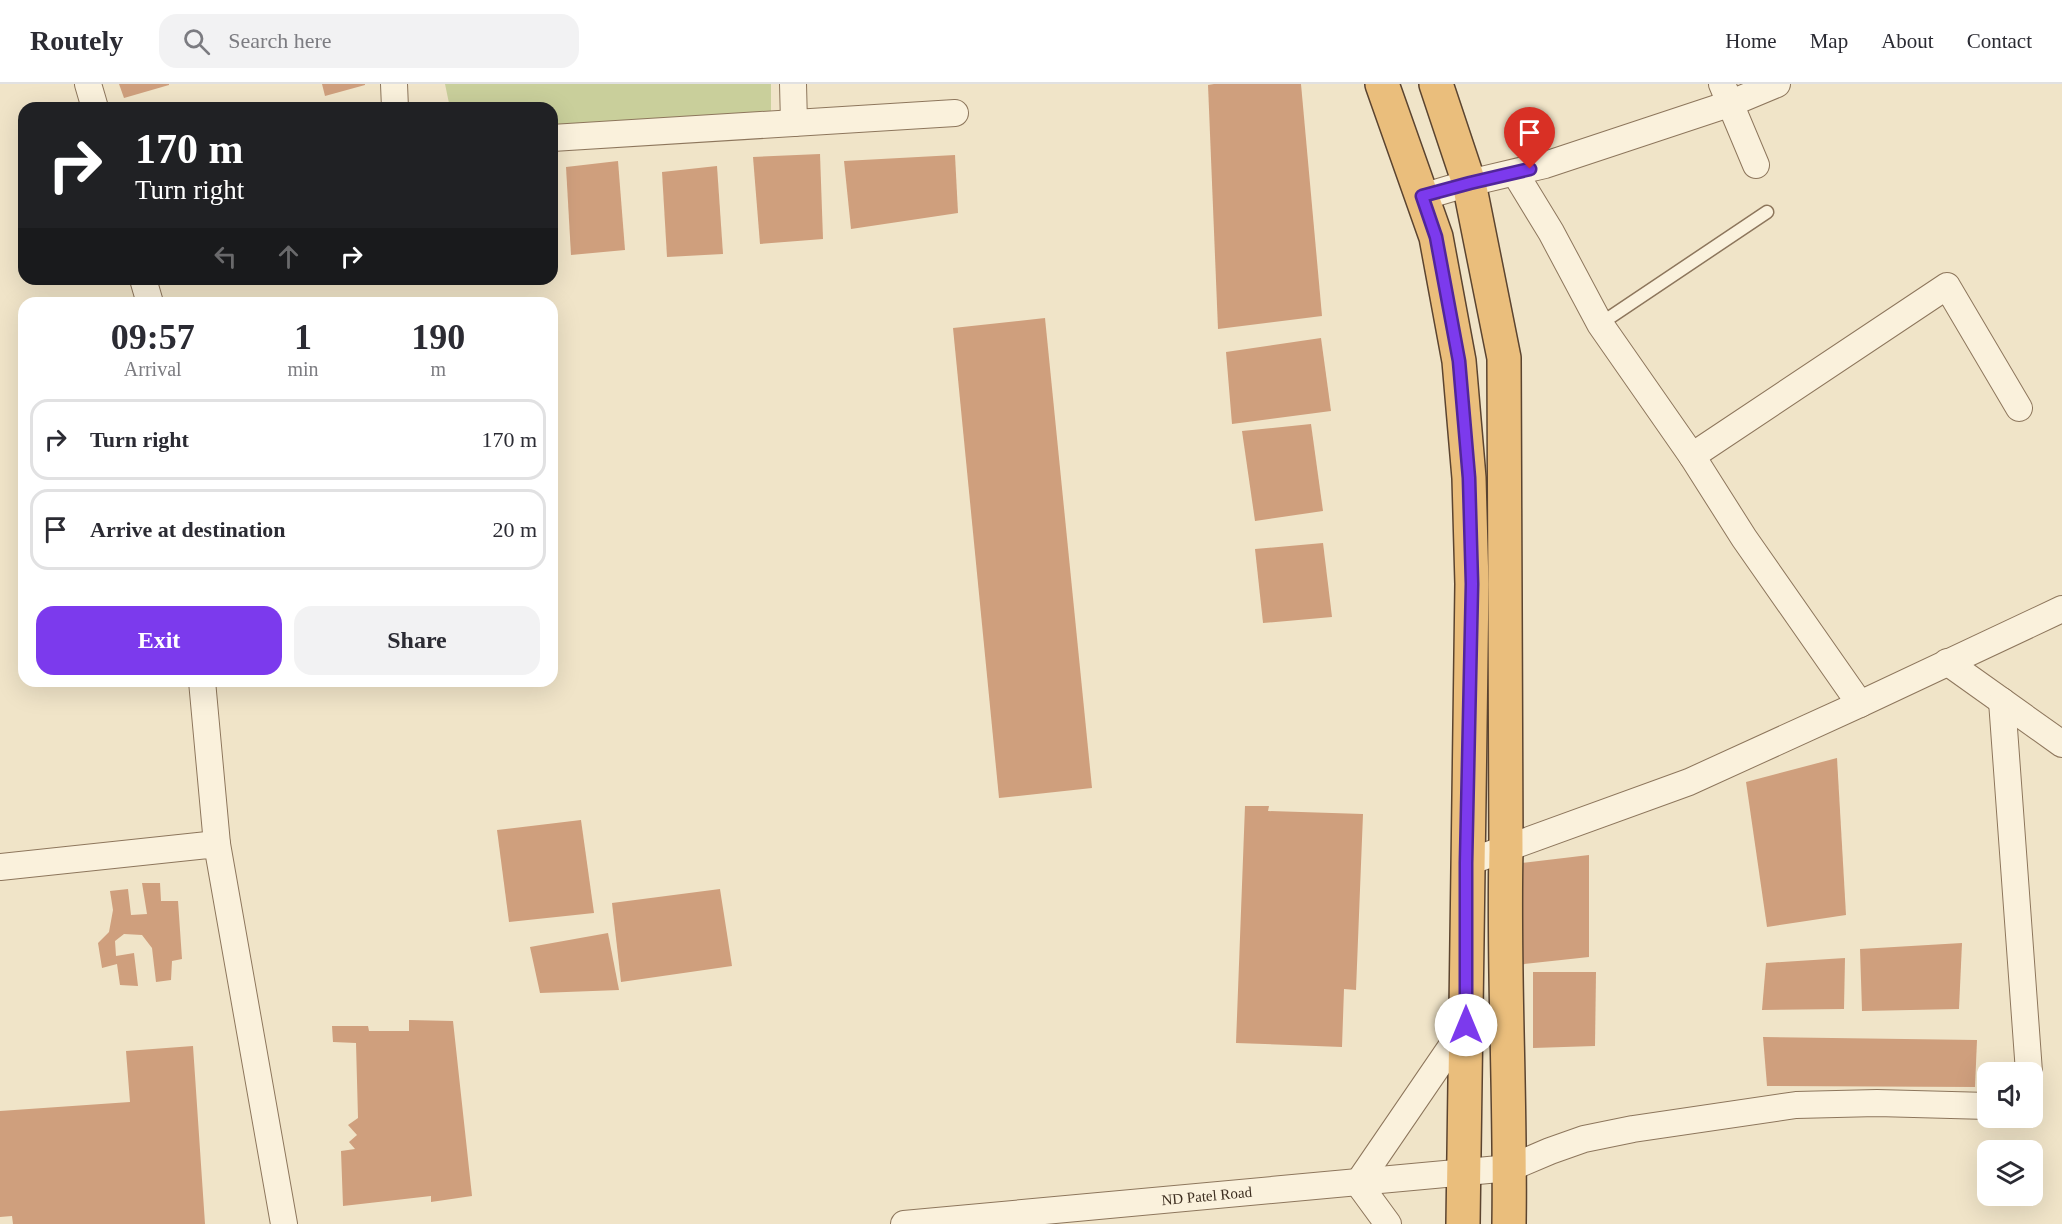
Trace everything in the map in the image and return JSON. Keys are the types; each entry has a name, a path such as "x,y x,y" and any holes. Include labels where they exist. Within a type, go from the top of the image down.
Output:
{"highway":[{"path":"1382,84 1436,237 1459,361 1469,478 1472,584 1466,863 1463,1224"},
{"path":"1436,84 1470,183 1504,358 1506,850 1504,930 1510,1168 1509,1224"}],"street":[{"path":"88,84 93,102"},
{"path":"394,84 395,102"},
{"path":"794,84 794,123"},
{"path":"1422,196 1545,165 1726,94 1777,84"},
{"path":"1726,94 1756,165"},
{"path":"558,138 955,113"},
{"path":"1515,173 1551,232 1600,324 1692,456 1744,538 1860,704"},
{"path":"1692,456 1947,286 2019,408"},
{"path":"1466,863 1689,782 2062,609"},
{"path":"1947,662 2062,744"},
{"path":"203,687 217,844 284,1224"},
{"path":"2002,701 2028,1062"},
{"path":"0,867 217,844"},
{"path":"1388,1224 1358,1183 1466,1025"},
{"name":"ND Patel Road","path":"904,1224 1510,1168 1584,1139 1633,1129 1796,1105 1877,1103 1977,1106"}],"lane":[{"path":"1600,324 1767,212"}],"green space":[{"path":"445,84 771,84 771,124 558,134 558,102 449,102"}],"building":[{"path":"119,84 169,84 169,85 124,98"},
{"path":"322,84 365,84 365,85 325,96"},
{"path":"1301,84 1322,316 1218,329 1208,85"},
{"path":"820,154 823,239 760,244 753,157"},
{"path":"955,155 958,213 851,229 844,161"},
{"path":"618,161 625,250 571,255 566,167"},
{"path":"717,166 723,254 667,257 662,172"},
{"path":"1045,318 1092,788 999,798 953,328"},
{"path":"1321,338 1331,411 1232,424 1226,352"},
{"path":"1311,424 1323,511 1255,521 1242,431"},
{"path":"1323,543 1332,617 1263,623 1255,549"},
{"path":"1837,758 1846,915 1767,927 1746,782"},
{"path":"1245,806 1269,806 1268,811 1363,814 1356,990 1344,989 1342,1047 1236,1043"},
{"path":"581,820 594,913 509,922 497,830"},
{"path":"1589,855 1589,957 1516,965 1521,863"},
{"path":"142,883 160,883 161,901 178,901 182,959 172,961 171,980 156,982 152,948 142,935 124,934 115,941 116,956 134,953 138,986 120,985 117,964 102,968 98,943 109,932 113,910 110,891 128,889 131,915 147,914"},
{"path":"720,889 732,966 621,982 612,903"},
{"path":"608,933 619,990 540,993 530,947"},
{"path":"1962,943 1959,1009 1862,1011 1860,949"},
{"path":"1845,958 1844,1009 1762,1010 1766,963"},
{"path":"1533,972 1596,972 1595,1046 1533,1048"},
{"path":"409,1020 453,1021 472,1196 431,1202 431,1196 343,1206 341,1151 355,1149 349,1142 357,1135 348,1125 358,1118 356,1043 333,1042 332,1026 368,1026 369,1031 409,1031"},
{"path":"1763,1037 1977,1040 1975,1087 1767,1086"},
{"path":"193,1046 205,1224 13,1224 12,1216 0,1217 0,1111 130,1102 126,1051"}],"route":[{"path":"1466,1025 1466,863 1472,584 1469,478 1459,361 1436,237 1422,196 1530,169"}]}
